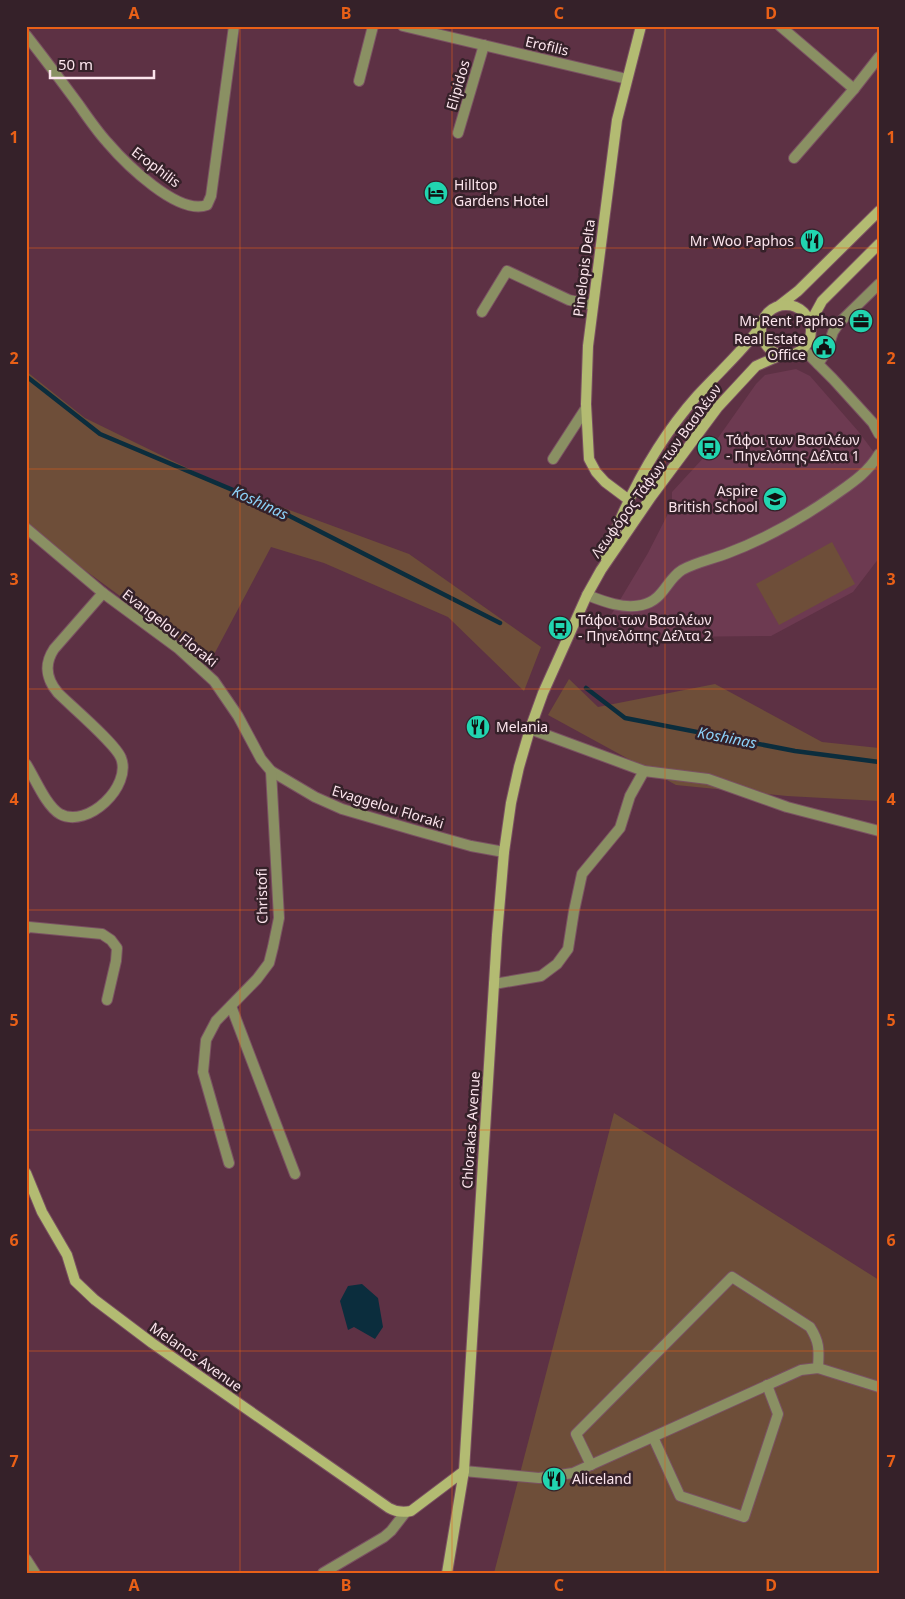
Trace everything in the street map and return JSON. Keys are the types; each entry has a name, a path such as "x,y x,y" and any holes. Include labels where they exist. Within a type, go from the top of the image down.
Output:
{"main road":[{"name":"Pinelopis Delta","path":"628,500 605,482 596,472 589,459 586,408 588,346 617,120 641,26"},
{"path":"780,306 788,305 795,307 807,316 810,324 810,338 803,349 789,355 781,355 774,352 763,340 762,326 768,313 798,291 879,212"},
{"path":"810,324 822,301 879,244"},
{"name":"Λεωφόρος Τάφων των Βασιλέων","path":"601,570 614,532 628,500 665,438 696,397 762,326"},
{"name":"Λεωφόρος Τάφων των Βασιλέων","path":"543,693 587,594 601,570 651,497 718,407 756,366 781,355"},
{"name":"Chlorakas Avenue","path":"447,1573 464,1471 504,852 511,803 519,767 543,693"},
{"name":"Melanos Avenue","path":"26,1172 42,1212 67,1255 75,1281 95,1300 255,1416 388,1508 404,1513"},
{"path":"404,1513 411,1511 464,1471"}],"street":[{"name":"Erophilis","path":"26,35 106,142 125,162 150,184 182,203 201,207 207,205 212,196 234,26"},
{"path":"359,81 373,26"},
{"name":"Erofilis","path":"403,26 627,79"},
{"path":"780,26 854,89"},
{"name":"Elipidos","path":"458,133 484,45"},
{"path":"794,158 879,57"},
{"path":"482,312 507,271 569,300 593,305"},
{"path":"818,364 827,350 833,332 839,323 879,284"},
{"path":"803,349 873,424 879,434"},
{"path":"553,459 586,408"},
{"path":"587,594 604,602 624,606 644,604 654,600 663,593 682,570 727,554 763,538 807,514 860,478 872,466 879,454"},
{"name":"Evangelou Floraki","path":"26,528 103,593 179,649 214,681 226,696 261,759 271,771"},
{"path":"26,764 54,810 62,815 74,818 84,816 94,810 111,795 119,784 123,766 121,757 58,693 52,686 47,673 49,657 54,649 103,593"},
{"path":"530,729 644,771 708,779 787,807 879,831"},
{"name":"Evaggelou Floraki","path":"271,771 315,797 342,809 443,838 504,852"},
{"name":"Christofi","path":"228,1163 204,1072 206,1040 216,1022 257,979 269,963 279,918 271,771"},
{"path":"494,984 541,976 557,964 568,950 582,874 620,828 630,796 644,771"},
{"path":"26,929 29,927 102,934 111,940 117,948 116,961 106,1000"},
{"path":"232,1006 295,1174"},
{"path":"591,1465 576,1434 732,1278 810,1327 819,1346 818,1368"},
{"path":"464,1471 539,1478 574,1473 801,1370 818,1368 879,1387"},
{"path":"652,1437 680,1496 744,1517 778,1414 767,1386"},
{"path":"323,1573 384,1537 391,1531 404,1513"},
{"path":"26,1559 35,1573"}],"shaded area":[{"name":"Aspire British School","path":"796,369 810,376 858,431 879,459 879,558 853,592 771,636 671,637 611,615 648,553 672,506 672,492 706,455 756,384 765,375"},
{"path":"26,371 85,418 224,486 409,554 541,647 524,691 448,617 324,563 271,547 210,662 41,538 26,522"},
{"path":"832,542 855,584 779,625 756,584"},
{"path":"569,679 598,707 715,684 822,742 879,748 879,801 787,796 676,785 548,715"},
{"path":"614,1113 879,1280 879,1573 494,1573"}],"water":[{"path":"362,1284 378,1298 383,1327 375,1339 354,1327 348,1330 340,1301 348,1286"}],"waterway":[{"name":"Koshinas","path":"26,376 100,434 266,504 500,623"},
{"name":"Koshinas","path":"586,688 625,718 795,751 879,762"}],"place":[{"name":"Hilltop Gardens Hotel","path":"436,193"},
{"name":"Mr Woo Paphos","path":"812,241"},
{"name":"Mr Rent Paphos","path":"861,321"},
{"name":"Real Estate Office","path":"824,347"},
{"name":"Τάφοι των Βασιλέων - Πηνελόπης Δέλτα 1","path":"709,448"},
{"name":"Aspire British School","path":"775,499"},
{"name":"Τάφοι των Βασιλέων - Πηνελόπης Δέλτα 2","path":"560,628"},
{"name":"Melania","path":"478,727"},
{"name":"Aliceland","path":"554,1479"}]}
